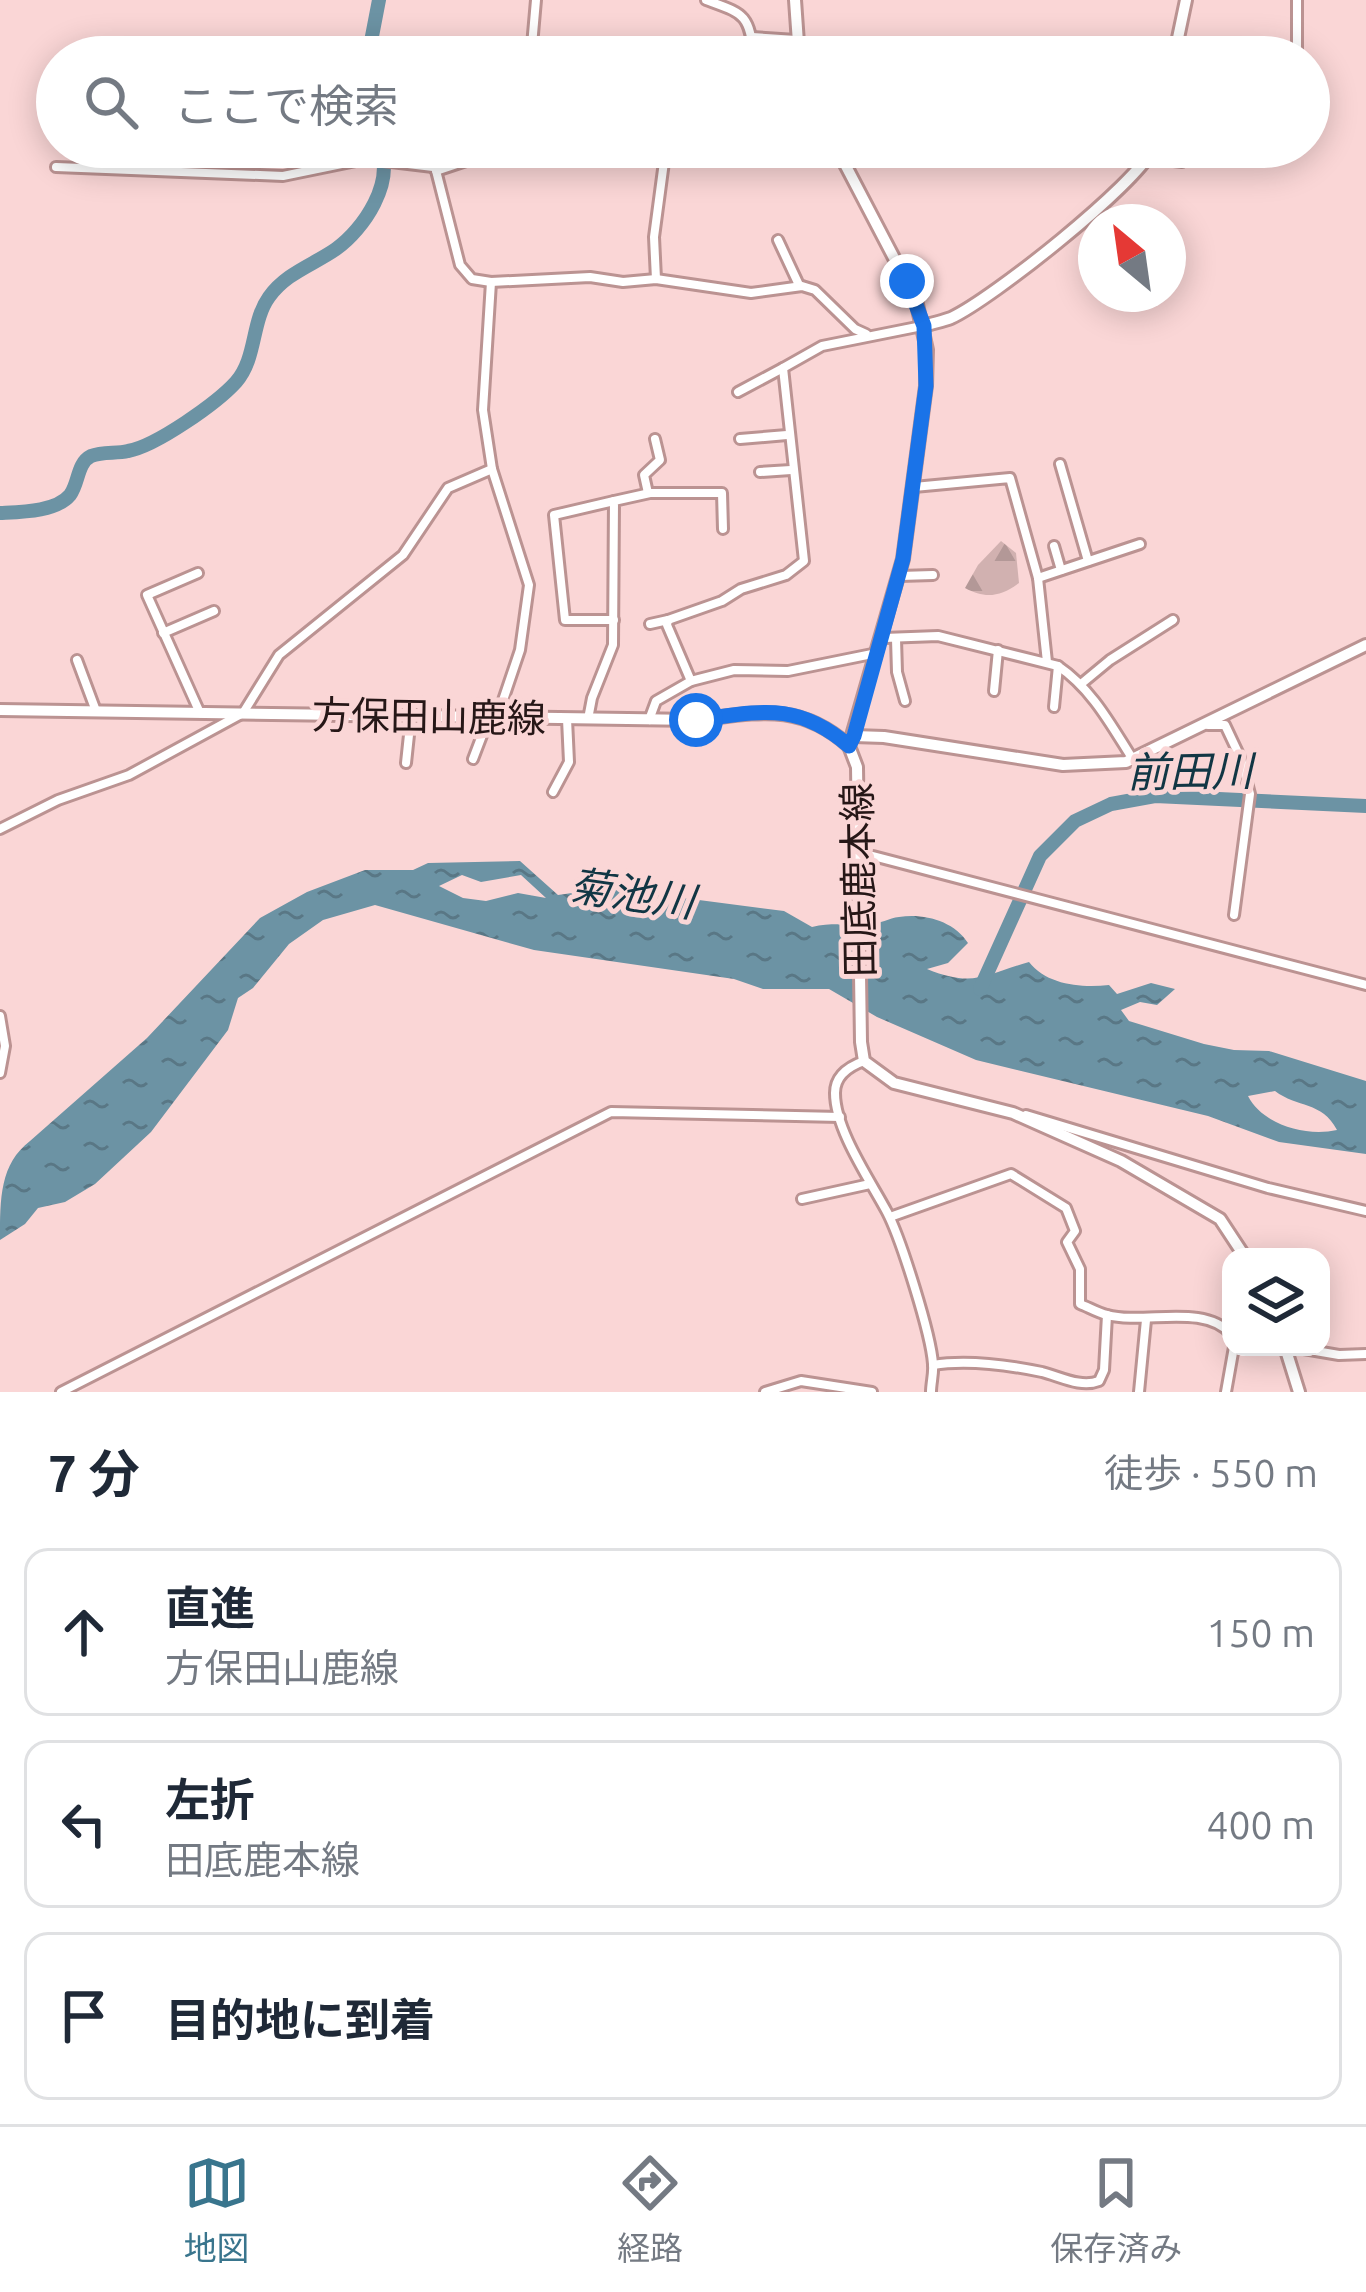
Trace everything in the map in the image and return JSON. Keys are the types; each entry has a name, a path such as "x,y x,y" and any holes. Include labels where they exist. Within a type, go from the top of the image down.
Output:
{"main road":[{"path":"795,0 796,36"},
{"path":"1178,36 1186,0"},
{"name":"田底鹿本線","path":"847,168 907,281 924,326 926,386 890,638 878,653 852,741 857,767 864,1061"},
{"path":"924,326 953,317 1033,262 1101,206 1137,168"},
{"path":"852,741 884,737 1063,765 1134,761 1366,645"},
{"name":"方保田山鹿線","path":"0,710 696,720 776,710 852,741"},
{"path":"864,1061 894,1083 1013,1113 1121,1161 1208,1210 1228,1227 1240,1248"},
{"path":"1288,1356 1300,1392"}],"street":[{"path":"533,36 536,0"},
{"path":"706,0 736,4 752,36"},
{"path":"1297,0 1297,36"},
{"path":"81,168 283,176 322,168"},
{"path":"428,168 439,168"},
{"path":"656,279 654,237 663,168"},
{"path":"435,169 463,272 472,279 656,279 751,293 799,285 815,290 855,329 868,335"},
{"path":"778,240 799,285"},
{"path":"472,759 520,650 529,585 492,469 483,410 491,282"},
{"path":"738,392 822,346 924,326"},
{"path":"650,624 798,568 803,552 783,368"},
{"path":"740,439 788,435"},
{"path":"648,493 644,475 660,460 655,439"},
{"path":"1060,464 1088,561"},
{"path":"0,830 58,800 129,776 243,713 279,655 403,555 448,488 492,469"},
{"path":"760,472 791,470"},
{"path":"914,487 1010,478 1038,578 1048,662"},
{"path":"614,620 565,620 554,514 648,493 722,493 723,529"},
{"path":"589,719 592,698 614,645 614,501"},
{"path":"1038,578 1140,544"},
{"path":"1054,546 1061,570"},
{"path":"198,573 147,596 200,713"},
{"path":"900,576 933,575"},
{"path":"163,633 214,611"},
{"path":"668,620 691,681"},
{"path":"1081,684 1173,620"},
{"path":"904,701 890,638 938,636 1048,662 1081,684 1134,761"},
{"path":"994,691 998,650"},
{"path":"649,720 656,701 691,681 734,670 788,671 878,653"},
{"path":"77,660 96,711"},
{"path":"1054,707 1058,666"},
{"path":"406,764 411,716"},
{"path":"553,792 569,762 567,719"},
{"path":"1208,725 1225,725 1249,782 1234,916"},
{"path":"856,856 873,856 1366,985"},
{"path":"0,1016 5,1046 0,1073"},
{"path":"864,1061 849,1066 837,1081 835,1094 840,1117 890,1217 912,1280 933,1364 931,1392"},
{"path":"62,1392 611,1112 840,1117"},
{"path":"1013,1113 1047,1118 1268,1188 1366,1211"},
{"path":"890,1217 1003,1175 1024,1180 1066,1208 1075,1231 1067,1242 1080,1269 1077,1300 1107,1316 1210,1318 1222,1327"},
{"path":"802,1199 870,1184"},
{"path":"933,1364 1018,1369 1089,1385 1099,1381 1104,1370 1107,1316"},
{"path":"1139,1392 1146,1320"},
{"path":"1330,1353 1366,1354"},
{"path":"1226,1392 1232,1356"},
{"path":"765,1392 801,1381 872,1392"}],"green space":[{"path":"1001,541 1016,553 1019,583 992,595 965,588 978,565"}],"water":[{"name":"菊池川","path":"520,861 558,895 607,888 784,911 812,927 928,918 955,929 968,943 948,963 927,969 943,975 979,978 1029,962 1055,980 1109,985 1117,994 1151,983 1175,989 1157,1005 1140,1002 1121,1010 1129,1021 1204,1044 1269,1051 1366,1081 1366,1154 1279,1142 1208,1116 976,1060 877,1017 829,989 763,989 734,979 534,950 375,905 323,920 289,944 253,988 238,998 228,1030 151,1132 95,1184 65,1202 38,1208 25,1224 0,1240 4,1183 20,1150 147,1038 260,918 307,892 365,870 413,870 428,863","holes":["462,875 481,882 521,875 546,898 518,893 486,901 463,898 439,886","1275,1091 1317,1109 1337,1130 1286,1127 1264,1115 1248,1096"]}],"waterway":[{"path":"372,36 379,0"},
{"path":"0,513 37,510 64,501 91,456 128,451 154,441 227,391 243,372 269,297 357,229 380,189 383,168"},
{"name":"前田川","path":"980,989 1040,856 1075,821 1111,804 1155,796 1366,806"}],"route":[{"path":"696,720 776,710 829,732 849,746 854,736 903,559 919,451 927,350 924,326 907,281"}]}
